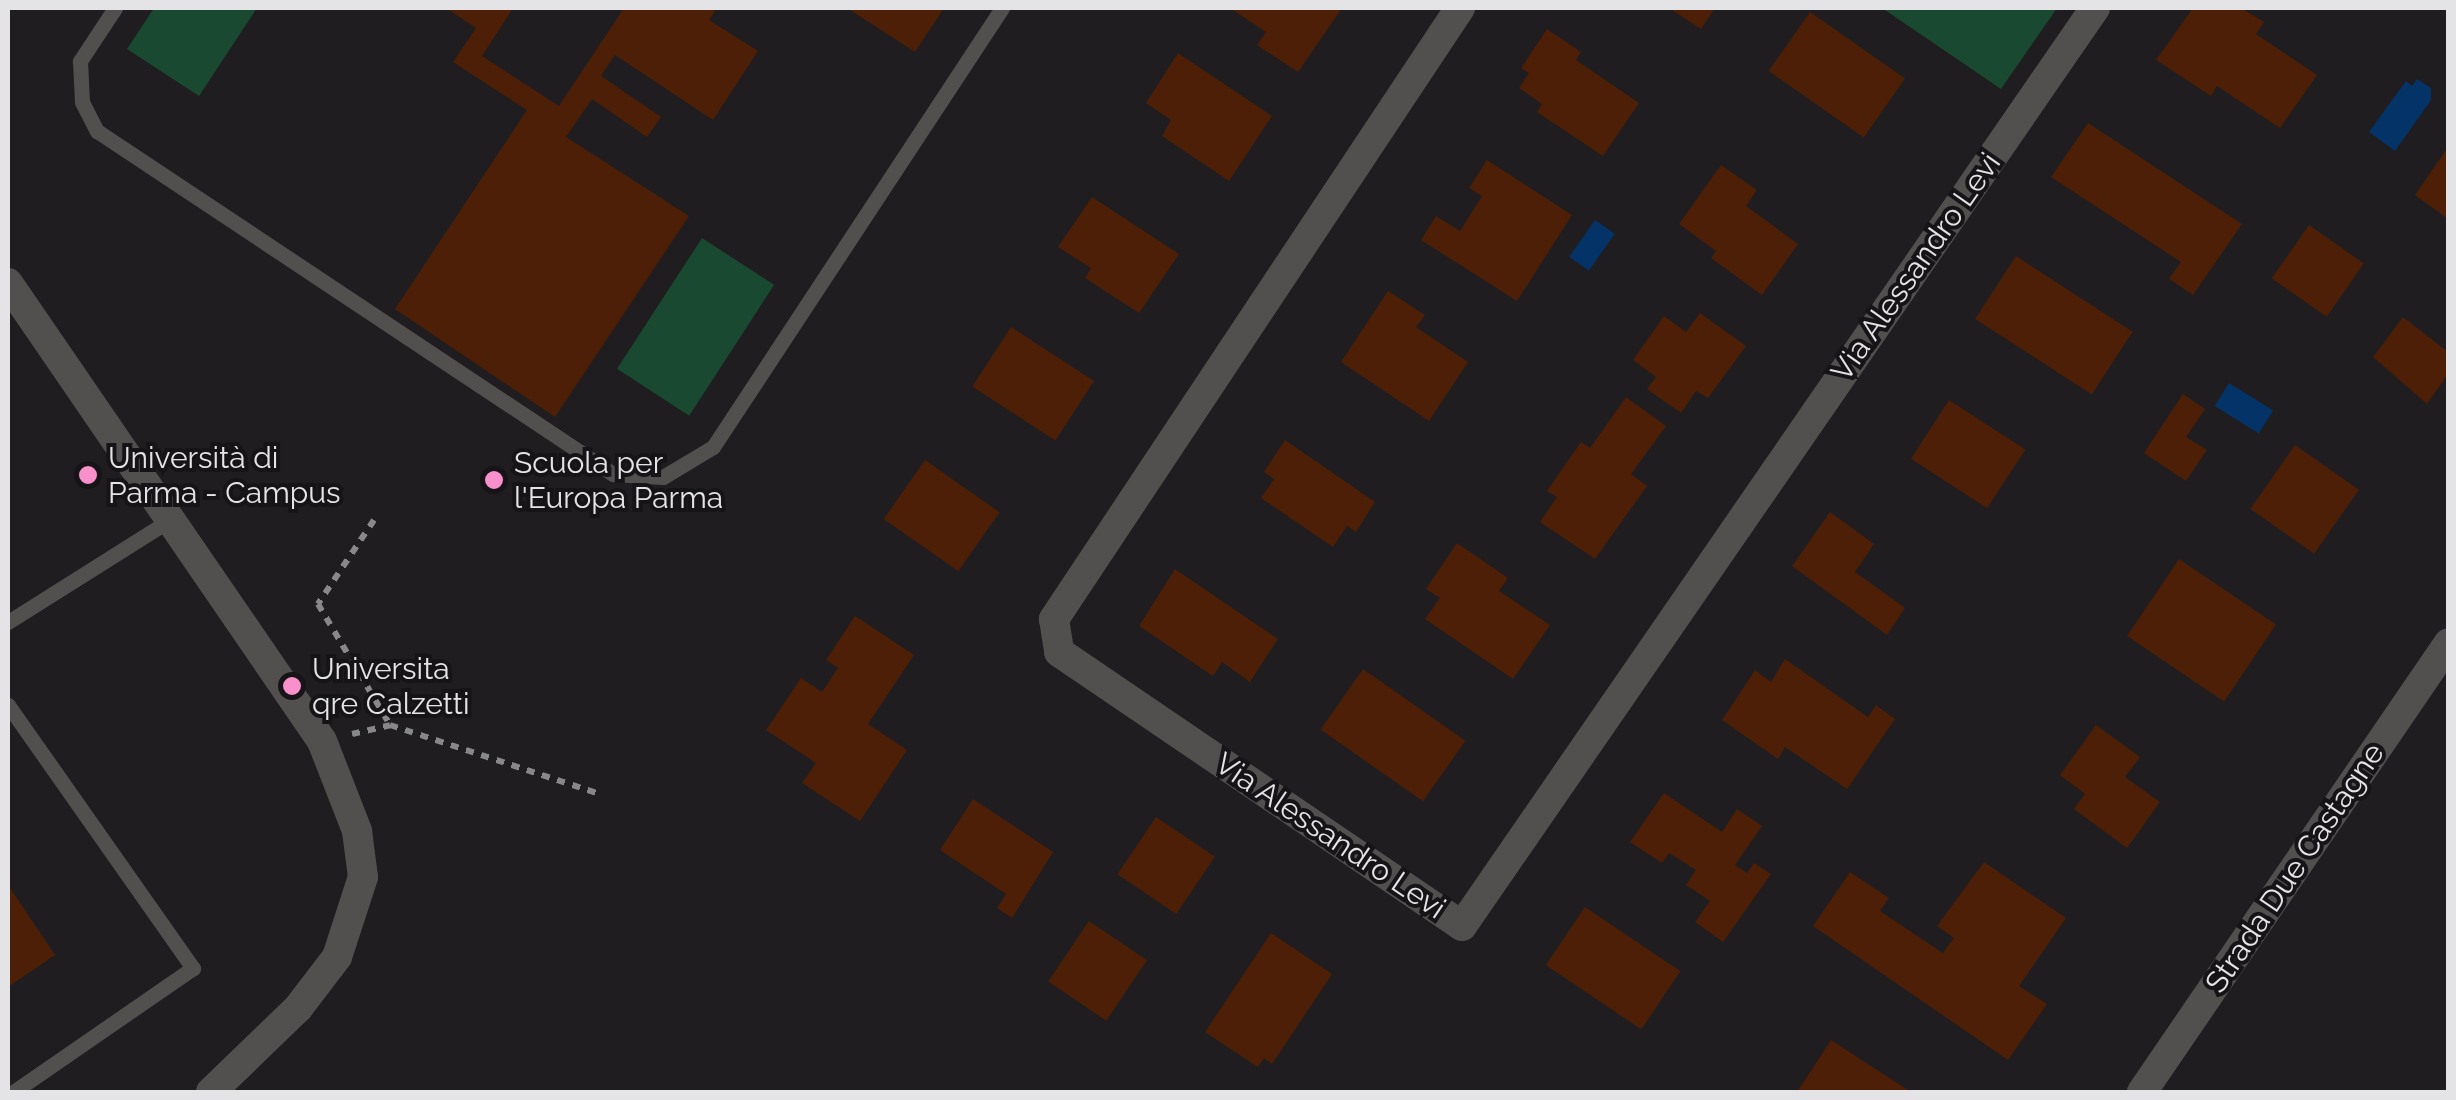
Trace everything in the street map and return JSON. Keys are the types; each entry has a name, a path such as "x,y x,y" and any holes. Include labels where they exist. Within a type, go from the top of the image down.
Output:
{"street":[{"name":"Via Alessandro Levi","path":"1460,8 1054,619 1059,652 1462,926 2095,8"},
{"path":"8,283 322,741 357,832 363,876 351,924 336,957 298,1008 211,1092"},
{"name":"Strada Due Castagne","path":"2142,1092 2448,644"}],"lane":[{"path":"115,8 80,61 82,102 97,131 613,474 663,478 713,447 1002,8"},
{"path":"8,622 170,520"},
{"path":"8,705 193,968 13,1092"}],"path":[{"path":"374,520 318,604 390,726"},
{"path":"322,741 390,726 597,793"}],"green space":[{"path":"154,8 257,8 199,96 127,49"},
{"path":"1882,8 2057,8 2001,89"},
{"path":"702,238 774,285 689,416 617,369"}],"water":[{"path":"2417,79 2431,88 2431,100 2395,151 2369,132 2406,81 2412,86"},
{"path":"1595,220 1615,234 1589,271 1569,257"},
{"path":"2229,383 2273,411 2259,433 2215,406"}],"building":[{"path":"446,8 513,8 482,56 559,106 624,8 717,8 709,20 758,51 713,120 615,55 601,76 661,117 647,137 592,99 566,137 689,216 555,417 395,309 527,110 453,62 476,28"},
{"path":"847,8 944,8 915,52"},
{"path":"1230,8 1342,8 1298,72 1257,45 1266,32"},
{"path":"1669,8 1715,8 1701,29"},
{"path":"2193,8 2241,8 2264,22 2256,34 2317,75 2280,128 2217,86 2211,96 2156,60"},
{"path":"1810,12 1905,79 1864,138 1769,71"},
{"path":"1547,29 1581,52 1576,60 1639,103 1603,156 1537,112 1542,104 1519,88 1529,73 1521,68"},
{"path":"1178,53 1272,116 1229,181 1162,136 1171,120 1146,103"},
{"path":"2088,123 2242,224 2193,295 2169,279 2181,262 2051,177"},
{"path":"2448,147 2448,219 2415,195"},
{"path":"1487,160 1572,215 1517,301 1421,240 1436,216 1460,231 1482,196 1469,188"},
{"path":"1721,165 1757,190 1746,206 1798,244 1762,295 1711,258 1716,251 1679,224"},
{"path":"1092,197 1179,254 1139,313 1085,278 1091,268 1058,247"},
{"path":"2309,225 2364,263 2327,317 2272,278"},
{"path":"2016,256 2133,332 2092,395 1975,319"},
{"path":"1388,291 1425,315 1416,327 1468,362 1429,421 1341,362"},
{"path":"1700,313 1746,346 1708,398 1696,391 1681,413 1647,389 1656,377 1633,360 1664,316 1686,332"},
{"path":"2403,317 2448,352 2448,374 2427,404 2373,357"},
{"path":"1011,327 1094,381 1055,440 972,387"},
{"path":"2183,394 2205,409 2186,437 2207,450 2186,481 2144,453"},
{"path":"1626,397 1666,426 1631,474 1647,486 1595,559 1540,522 1557,497 1547,491 1581,442 1590,448"},
{"path":"1949,400 2025,450 1987,508 1911,459"},
{"path":"1285,440 1375,502 1356,532 1347,526 1333,547 1261,498 1274,479 1264,472"},
{"path":"2295,445 2359,490 2314,554 2250,509"},
{"path":"925,460 1000,512 958,571 884,519"},
{"path":"1830,512 1874,544 1855,572 1905,608 1887,635 1792,566"},
{"path":"1457,543 1508,578 1499,591 1550,625 1513,679 1425,619 1440,598 1426,589"},
{"path":"2179,559 2276,624 2224,702 2127,636"},
{"path":"1175,569 1278,639 1250,682 1222,662 1213,676 1139,626"},
{"path":"855,616 914,655 868,724 907,750 860,821 802,783 816,763 766,730 801,678 822,692 838,668 826,660"},
{"path":"1785,659 1868,717 1876,705 1895,719 1847,789 1785,747 1778,759 1722,720 1755,670 1771,682"},
{"path":"1363,669 1465,741 1423,801 1321,730"},
{"path":"2096,725 2140,757 2125,777 2160,802 2127,848 2074,809 2085,794 2060,775"},
{"path":"1664,793 1722,832 1737,809 1762,826 1735,865 1747,873 1754,863 1771,874 1723,942 1695,922 1710,901 1686,885 1696,870 1669,853 1662,863 1630,842"},
{"path":"973,799 1053,852 1012,918 997,908 1006,894 940,850"},
{"path":"1156,817 1215,857 1176,914 1117,874"},
{"path":"1984,862 2066,918 2019,986 2047,1004 2008,1060 1813,926 1850,872 1889,898 1880,911 1943,953 1954,938 1937,926"},
{"path":"8,885 55,955 8,987"},
{"path":"1585,907 1680,971 1641,1029 1546,965"},
{"path":"1089,921 1147,960 1106,1021 1048,982"},
{"path":"1271,933 1332,974 1272,1064 1264,1058 1258,1067 1205,1032"},
{"path":"1831,1040 1911,1092 1797,1092"}],"place":[{"name":"Università di Parma - Campus","path":"88,475"},
{"name":"Scuola per l'Europa Parma","path":"494,480"},
{"name":"Universita qre Calzetti","path":"292,686"}]}
